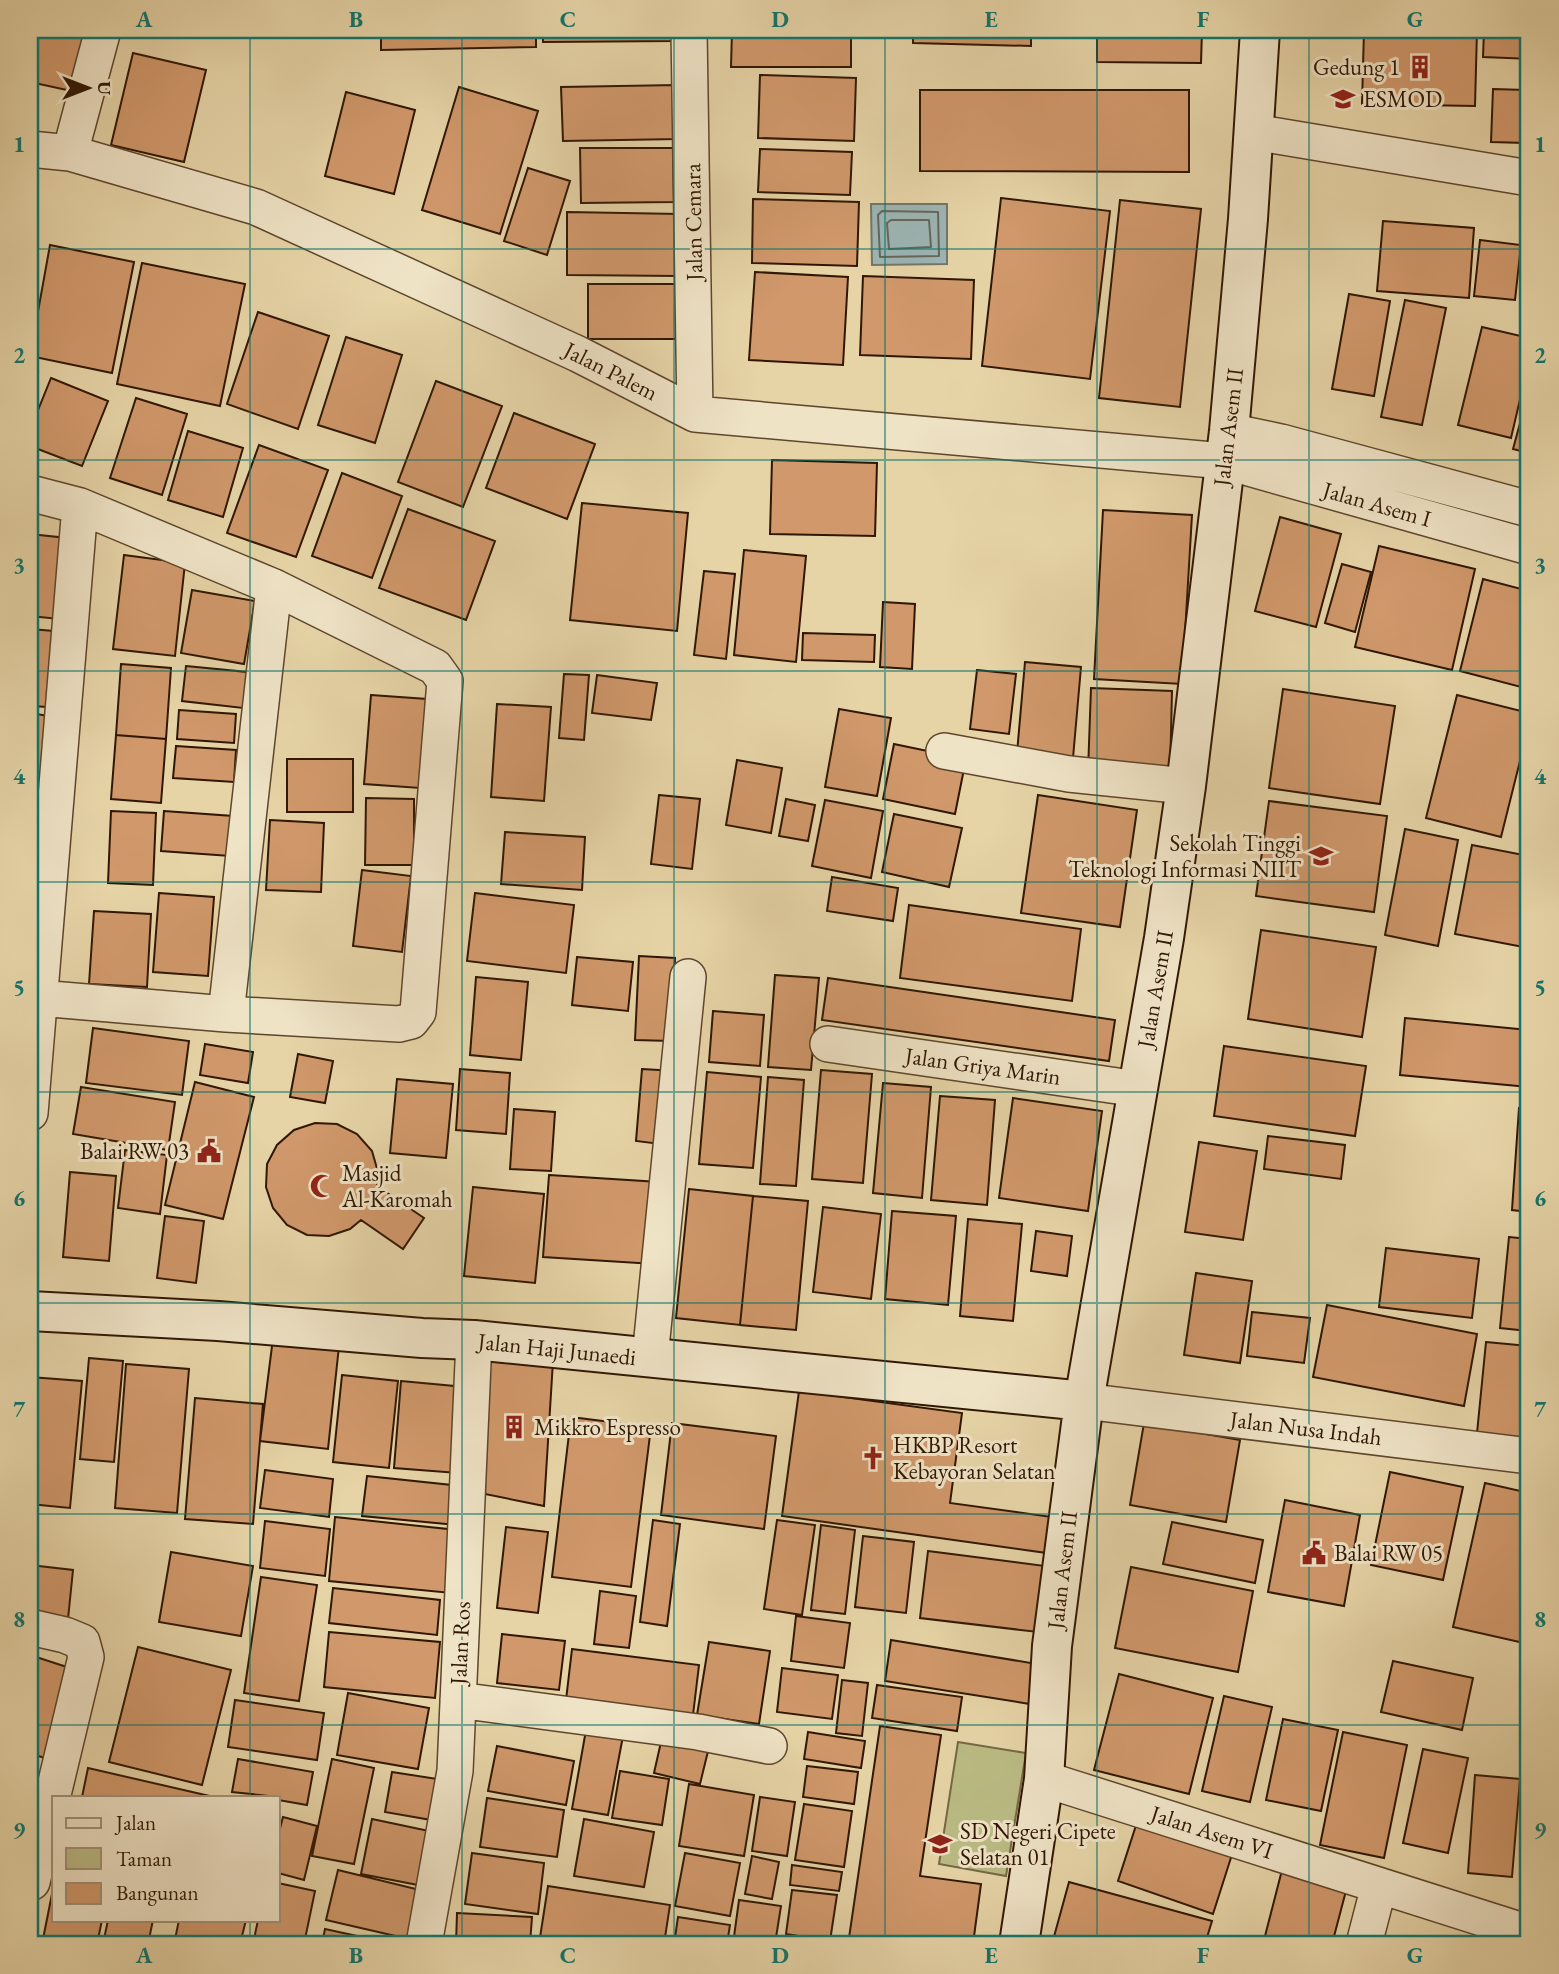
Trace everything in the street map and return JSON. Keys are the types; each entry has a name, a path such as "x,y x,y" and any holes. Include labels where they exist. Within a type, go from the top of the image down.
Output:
{"street":[{"path":"70,153 103,30"},
{"name":"Jalan Cemara","path":"689,30 695,414"},
{"name":"Jalan Asem II","path":"1019,1944 1044,1779 1052,1646 1084,1401 1164,938 1186,786 1226,446 1254,132 1260,30"},
{"path":"1254,132 1529,178"},
{"name":"Jalan Palem","path":"30,149 70,153 256,207 578,354 695,414 1226,446"},
{"path":"1226,446 1281,442 1529,509"},
{"name":"Jalan Asem I","path":"1226,446 1529,547"},
{"path":"30,493 80,506 274,587 435,667 445,681 418,1013 411,1021 399,1024 226,1014 39,998"},
{"path":"30,1113 80,506"},
{"path":"226,1014 274,587"},
{"path":"944,751 1069,775 1186,786"},
{"path":"650,1358 688,977"},
{"name":"Jalan Griya Marin","path":"828,1044 1138,1089"},
{"name":"Jalan Haji Junaedi","path":"30,1311 218,1321 474,1340 1084,1401"},
{"name":"Jalan Ros","path":"424,1944 455,1771 474,1340"},
{"name":"Jalan Nusa Indah","path":"1084,1401 1529,1456"},
{"path":"30,1627 82,1642 86,1657 53,1796"},
{"path":"458,1700 698,1732 769,1746"},
{"name":"Jalan Asem VI","path":"1044,1779 1529,1933"},
{"path":"32,1882 52,1799"},
{"path":"1364,1944 1379,1886"}],"green space":[{"path":"958,1742 1026,1753 1006,1876 939,1864"}],"water":[{"path":"871,204 947,204 947,264 872,265"}],"building":[{"path":"30,30 88,30 76,92 30,82"},
{"path":"381,30 536,30 536,47 381,50"},
{"path":"543,30 676,30 676,41 543,42"},
{"path":"732,30 851,30 851,67 731,67"},
{"path":"913,30 1031,30 1031,46 913,43"},
{"path":"1097,30 1202,30 1201,63 1097,62"},
{"name":"Gedung 1","path":"1364,30 1477,30 1475,106 1362,104"},
{"path":"1484,30 1529,30 1529,59 1483,57"},
{"path":"133,53 206,70 184,162 111,145"},
{"path":"760,75 856,78 854,141 758,138"},
{"path":"677,85 678,139 563,141 561,87"},
{"path":"459,87 538,111 500,234 422,210"},
{"path":"1493,89 1529,90 1529,143 1491,142"},
{"path":"920,90 1189,90 1189,172 920,171"},
{"path":"346,92 415,110 394,194 325,176"},
{"path":"580,148 673,148 674,202 581,203"},
{"path":"760,149 852,152 850,195 758,192"},
{"path":"528,168 570,181 547,255 504,241"},
{"path":"1001,198 1110,211 1090,379 982,366"},
{"path":"753,199 859,202 857,266 752,263"},
{"path":"1120,200 1201,209 1180,407 1099,398"},
{"path":"567,212 680,214 679,276 567,275"},
{"path":"1383,221 1474,228 1469,298 1377,291"},
{"path":"1480,240 1521,245 1515,300 1474,296"},
{"path":"50,245 134,262 112,373 30,356"},
{"path":"1526,248 1529,248 1529,311 1522,310"},
{"path":"142,263 245,284 220,406 117,384"},
{"path":"755,272 848,277 843,365 749,360"},
{"path":"863,276 974,280 971,359 860,355"},
{"path":"588,284 677,284 677,339 588,339"},
{"path":"1349,294 1390,301 1374,396 1332,389"},
{"path":"1405,300 1446,308 1422,425 1381,417"},
{"path":"258,312 329,336 298,429 227,404"},
{"path":"1482,327 1529,338 1529,361 1511,438 1458,425"},
{"path":"346,337 402,355 375,443 318,425"},
{"path":"30,370 38,372 30,399"},
{"path":"51,378 108,401 82,466 30,446 30,430"},
{"path":"436,381 502,406 463,507 398,482"},
{"path":"1529,390 1529,453 1513,449"},
{"path":"136,398 187,414 162,495 110,478"},
{"path":"514,413 595,444 567,519 486,488"},
{"path":"188,431 243,448 223,517 168,500"},
{"path":"259,445 328,470 296,557 227,533"},
{"path":"772,460 877,463 875,536 770,534"},
{"path":"342,473 402,496 372,578 312,556"},
{"path":"582,503 688,513 677,631 570,620"},
{"path":"408,509 495,541 466,620 379,588"},
{"path":"1103,510 1192,515 1182,684 1094,679"},
{"path":"1280,517 1341,534 1316,627 1255,611"},
{"path":"30,534 67,538 59,619 30,616"},
{"path":"1379,546 1475,569 1452,670 1355,647"},
{"path":"744,550 806,556 796,662 734,655"},
{"path":"124,555 185,563 175,656 113,649"},
{"path":"1342,564 1371,572 1355,632 1325,623"},
{"path":"704,571 735,574 726,659 694,655"},
{"path":"1483,579 1529,591 1529,689 1460,671"},
{"path":"192,590 255,601 244,664 181,653"},
{"path":"883,602 915,604 912,669 880,667"},
{"path":"30,629 54,631 48,707 30,706"},
{"path":"803,633 875,635 874,662 802,660"},
{"path":"1025,662 1081,667 1073,758 1017,753"},
{"path":"121,664 171,668 166,739 116,735"},
{"path":"186,666 247,672 243,708 182,701"},
{"path":"977,670 1016,674 1009,734 970,729"},
{"path":"564,674 589,675 584,740 559,738"},
{"path":"597,675 657,683 651,720 592,713"},
{"path":"1091,688 1172,691 1170,775 1088,772"},
{"path":"1283,689 1395,706 1380,804 1269,788"},
{"path":"371,695 427,699 420,788 364,784"},
{"path":"1457,695 1529,713 1529,725 1501,837 1426,818"},
{"path":"497,704 551,707 544,801 491,797"},
{"path":"839,709 891,718 877,796 825,787"},
{"path":"179,710 236,714 234,743 177,739"},
{"path":"30,713 49,716 42,781 30,780"},
{"path":"116,735 166,739 161,803 111,799"},
{"path":"894,744 966,759 955,814 883,799"},
{"path":"176,746 236,750 234,782 173,778"},
{"path":"287,759 353,759 353,812 287,812"},
{"path":"737,760 782,768 771,833 726,825"},
{"path":"30,786 40,787 34,848 30,847"},
{"path":"659,795 700,799 692,869 651,864"},
{"path":"1038,795 1137,810 1120,927 1021,913"},
{"path":"366,798 414,799 414,865 365,865"},
{"path":"786,799 815,805 808,841 779,836"},
{"path":"825,800 883,811 871,878 812,866"},
{"name":"Sekolah Tinggi Teknologi Informasi NIIT","path":"1269,801 1387,816 1374,912 1256,896"},
{"path":"111,811 156,813 153,885 108,883"},
{"path":"164,811 233,816 230,856 161,851"},
{"path":"894,814 962,828 949,887 882,872"},
{"path":"270,820 324,823 321,892 266,890"},
{"path":"1405,829 1458,840 1438,946 1385,935"},
{"path":"505,832 585,837 582,890 501,884"},
{"path":"1472,845 1529,856 1529,948 1455,934"},
{"path":"362,870 411,876 402,952 353,946"},
{"path":"832,877 898,888 893,921 827,911"},
{"path":"159,893 214,897 208,976 153,972"},
{"path":"475,893 574,905 566,973 467,961"},
{"path":"909,905 1081,929 1072,1001 900,978"},
{"path":"94,911 151,914 147,987 89,984"},
{"path":"1261,930 1376,947 1362,1037 1248,1019"},
{"path":"639,956 675,958 671,1041 635,1040"},
{"path":"577,957 633,962 628,1011 572,1005"},
{"path":"775,975 819,978 811,1070 768,1067"},
{"path":"1529,976 1529,1016 1523,1015"},
{"path":"476,977 528,982 521,1060 470,1055"},
{"path":"828,978 1115,1020 1109,1061 822,1020"},
{"path":"713,1011 764,1015 760,1066 709,1062"},
{"path":"1405,1018 1529,1030 1529,1087 1400,1075"},
{"path":"93,1028 189,1041 182,1095 86,1083"},
{"path":"205,1044 253,1052 248,1083 200,1075"},
{"path":"1224,1046 1366,1066 1355,1136 1214,1116"},
{"path":"298,1054 333,1061 325,1103 290,1097"},
{"path":"460,1069 510,1073 506,1134 456,1130"},
{"path":"642,1069 675,1071 668,1145 636,1141"},
{"path":"821,1070 872,1074 863,1183 812,1179"},
{"path":"707,1072 761,1077 753,1168 699,1164"},
{"path":"768,1077 804,1080 796,1186 760,1184"},
{"path":"397,1079 453,1084 446,1158 390,1153"},
{"name":"Balai RW 03","path":"195,1082 254,1097 223,1219 165,1205"},
{"path":"883,1083 931,1087 922,1198 873,1193"},
{"path":"81,1087 175,1102 168,1150 73,1134"},
{"path":"940,1096 995,1100 987,1205 931,1200"},
{"path":"1013,1098 1102,1111 1088,1211 999,1198"},
{"path":"1519,1108 1529,1109 1529,1212 1512,1210"},
{"path":"514,1109 555,1112 551,1171 510,1169"},
{"name":"Masjid Al-Karomah","path":"315,1123 337,1124 357,1134 372,1151 378,1172 377,1186 424,1218 403,1249 361,1220 350,1229 329,1236 307,1235 287,1225 273,1208 266,1187 267,1164 277,1145 294,1130"},
{"path":"1268,1136 1345,1145 1341,1179 1264,1169"},
{"path":"1199,1142 1257,1151 1243,1240 1185,1232"},
{"path":"125,1150 167,1155 160,1214 118,1208"},
{"path":"70,1172 116,1176 109,1261 63,1257"},
{"path":"549,1175 659,1182 654,1264 543,1257"},
{"path":"473,1187 544,1194 535,1283 464,1276"},
{"path":"689,1189 753,1196 740,1325 676,1318"},
{"path":"753,1196 808,1201 796,1330 740,1325"},
{"path":"823,1207 881,1214 871,1299 813,1292"},
{"path":"892,1211 956,1216 948,1305 885,1299"},
{"path":"165,1216 204,1221 196,1283 157,1278"},
{"path":"968,1219 1022,1224 1013,1321 960,1316"},
{"path":"1036,1231 1072,1236 1067,1276 1031,1271"},
{"path":"1509,1237 1529,1239 1529,1331 1500,1328"},
{"path":"1386,1248 1479,1259 1472,1318 1379,1307"},
{"path":"1196,1273 1252,1281 1240,1363 1184,1355"},
{"path":"1327,1305 1477,1334 1464,1406 1313,1377"},
{"path":"1252,1312 1310,1318 1304,1363 1247,1356"},
{"path":"273,1338 339,1346 328,1449 260,1441"},
{"path":"1486,1342 1529,1346 1529,1438 1477,1433"},
{"name":"Mikkro Espresso","path":"483,1354 553,1361 544,1506 475,1492"},
{"path":"89,1358 123,1361 114,1462 80,1459"},
{"path":"126,1364 189,1369 177,1513 115,1508"},
{"path":"342,1375 398,1381 389,1468 333,1462"},
{"path":"30,1377 82,1381 70,1508 30,1504"},
{"path":"401,1381 465,1387 458,1473 394,1468"},
{"name":"HKBP Resort Kebayoran Selatan","path":"799,1391 962,1413 950,1503 1052,1517 1047,1553 782,1516"},
{"path":"195,1398 263,1404 253,1524 185,1519"},
{"path":"571,1417 651,1427 631,1587 552,1577"},
{"path":"672,1423 776,1436 764,1529 661,1515"},
{"path":"1144,1423 1240,1440 1226,1522 1130,1505"},
{"path":"265,1470 333,1479 329,1517 260,1508"},
{"path":"1390,1472 1463,1487 1443,1580 1371,1565"},
{"path":"367,1476 461,1486 457,1525 362,1516"},
{"path":"1485,1483 1529,1493 1529,1620 1524,1643 1453,1627"},
{"name":"Balai RW 05","path":"1285,1500 1360,1515 1344,1606 1268,1592"},
{"path":"335,1517 457,1530 451,1593 329,1581"},
{"path":"653,1520 680,1524 667,1626 640,1622"},
{"path":"777,1520 815,1525 802,1615 764,1609"},
{"path":"265,1521 330,1529 325,1576 260,1568"},
{"path":"1172,1522 1263,1540 1255,1583 1163,1564"},
{"path":"821,1525 855,1530 845,1614 811,1610"},
{"path":"506,1527 548,1532 538,1613 497,1608"},
{"path":"863,1536 914,1542 906,1613 855,1607"},
{"path":"928,1551 1045,1566 1038,1632 920,1618"},
{"path":"171,1552 253,1566 241,1636 159,1622"},
{"path":"30,1565 73,1570 68,1619 30,1615"},
{"path":"1131,1567 1253,1591 1238,1672 1115,1648"},
{"path":"261,1577 317,1585 299,1701 244,1693"},
{"path":"333,1588 440,1600 437,1635 329,1623"},
{"path":"600,1591 636,1596 629,1648 594,1644"},
{"path":"796,1616 850,1623 844,1668 791,1661"},
{"path":"329,1632 440,1642 435,1698 324,1687"},
{"path":"502,1634 565,1641 559,1690 497,1683"},
{"path":"891,1640 1037,1664 1030,1704 885,1681"},
{"path":"709,1642 770,1651 759,1724 697,1715"},
{"path":"138,1647 231,1670 202,1785 109,1762"},
{"path":"572,1649 699,1665 693,1715 566,1700"},
{"path":"30,1655 76,1670 47,1759 30,1753"},
{"path":"1393,1661 1473,1678 1462,1730 1381,1712"},
{"path":"782,1668 838,1675 832,1719 777,1712"},
{"path":"1119,1674 1213,1698 1189,1794 1094,1770"},
{"path":"842,1680 868,1683 862,1736 836,1733"},
{"path":"877,1685 962,1697 957,1731 872,1718"},
{"path":"348,1693 429,1708 418,1769 337,1755"},
{"path":"1224,1696 1272,1707 1250,1802 1202,1791"},
{"path":"235,1700 324,1713 317,1760 228,1747"},
{"path":"1283,1719 1338,1730 1321,1811 1266,1800"},
{"path":"880,1726 941,1735 920,1876 981,1884 973,1944 946,1944 911,1939 910,1944 894,1944 849,1938"},
{"path":"586,1730 623,1736 608,1815 572,1809"},
{"path":"808,1732 865,1741 861,1768 804,1759"},
{"path":"1343,1732 1407,1745 1384,1858 1320,1845"},
{"path":"663,1733 710,1743 700,1784 654,1773"},
{"path":"497,1746 574,1761 566,1805 488,1791"},
{"path":"1423,1749 1468,1758 1448,1853 1403,1843"},
{"path":"238,1759 313,1772 307,1805 280,1800 280,1796 232,1792"},
{"path":"332,1759 374,1768 354,1864 312,1856"},
{"path":"30,1766 36,1768 30,1791"},
{"path":"807,1766 858,1772 854,1804 803,1797"},
{"path":"88,1768 210,1796 82,1796"},
{"path":"620,1771 669,1779 662,1825 612,1818"},
{"path":"392,1772 444,1780 437,1821 385,1812"},
{"path":"1475,1775 1520,1779 1512,1877 1468,1873"},
{"path":"689,1784 754,1795 744,1856 679,1846"},
{"path":"760,1797 795,1802 787,1856 752,1851"},
{"path":"487,1798 564,1810 557,1857 480,1847"},
{"path":"804,1804 852,1811 844,1867 795,1860"},
{"path":"1141,1810 1236,1842 1213,1914 1118,1881"},
{"path":"283,1817 317,1826 304,1880 280,1874 280,1828"},
{"path":"372,1819 429,1831 418,1885 361,1874"},
{"path":"584,1819 654,1832 644,1887 574,1876"},
{"path":"1529,1831 1529,1901 1525,1900"},
{"path":"472,1853 544,1863 538,1914 465,1904"},
{"path":"685,1853 740,1863 730,1916 675,1906"},
{"path":"752,1856 779,1862 772,1899 745,1894"},
{"path":"792,1865 842,1872 839,1891 790,1885"},
{"path":"338,1870 424,1891 413,1940 326,1920"},
{"path":"1282,1870 1347,1887 1332,1944 1282,1944 1264,1940"},
{"path":"1069,1882 1212,1921 1205,1944 1052,1944"},
{"path":"280,1883 315,1891 304,1944 253,1944 258,1922 280,1922"},
{"path":"548,1886 670,1905 664,1944 539,1944"},
{"path":"792,1890 837,1895 830,1941 786,1934"},
{"path":"52,1894 52,1922 102,1922 97,1944 42,1944"},
{"path":"739,1900 781,1906 775,1944 733,1944"},
{"path":"457,1913 532,1917 530,1944 456,1944"},
{"path":"678,1917 730,1925 727,1944 674,1944"},
{"path":"108,1922 153,1922 148,1944 103,1944"},
{"path":"179,1922 246,1922 240,1944 174,1944"},
{"path":"325,1929 394,1944 322,1944"}],"place":[{"name":"Gedung 1","path":"1420,67"},
{"name":"ESMOD","path":"1343,99"},
{"name":"Sekolah Tinggi Teknologi Informasi NIIT","path":"1321,856"},
{"name":"Balai RW 03","path":"209,1151"},
{"name":"Masjid Al-Karomah","path":"322,1186"},
{"name":"Mikkro Espresso","path":"514,1427"},
{"name":"HKBP Resort Kebayoran Selatan","path":"873,1458"},
{"name":"Balai RW 05","path":"1314,1553"},
{"name":"SD Negeri Cipete Selatan 01","path":"940,1844"}]}
